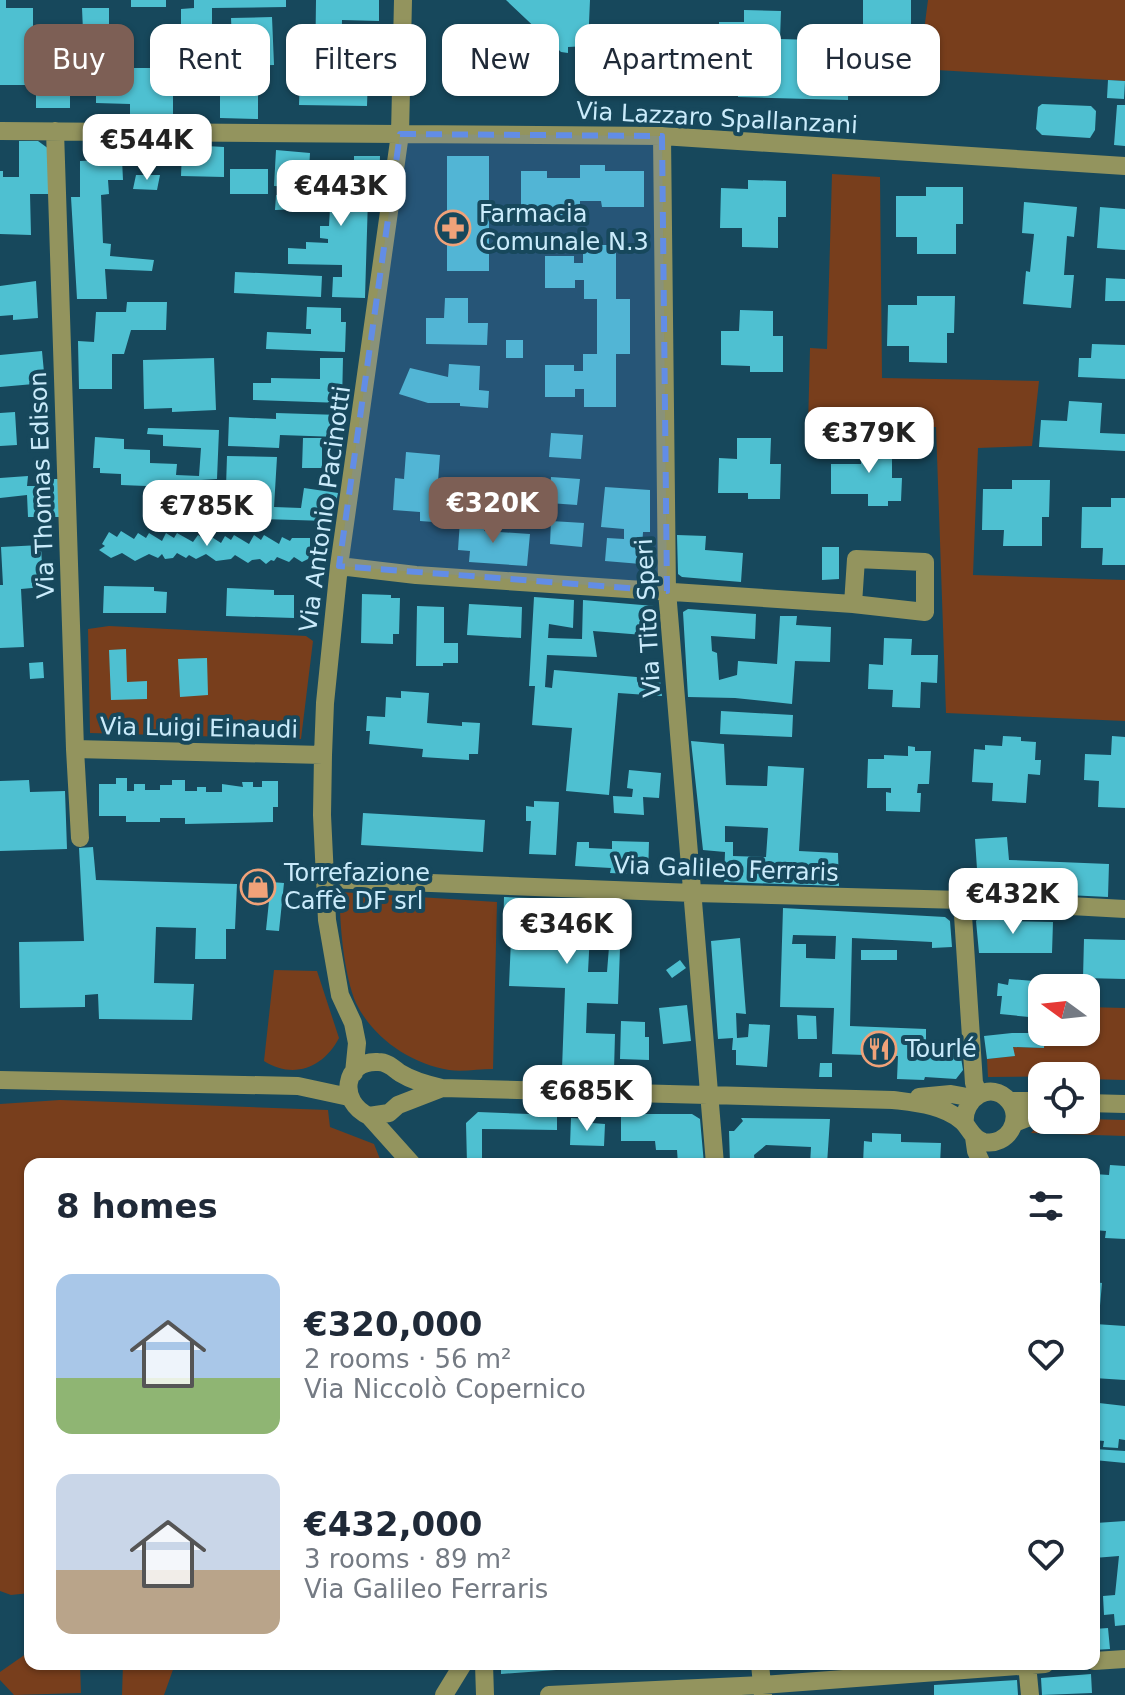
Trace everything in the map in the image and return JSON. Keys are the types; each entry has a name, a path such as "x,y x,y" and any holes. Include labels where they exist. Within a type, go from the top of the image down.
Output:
{"street":[{"name":"Via Antonio Pacinotti","path":"354,1073 357,1043 353,1023 340,995 331,953 325,879 325,703 339,566 400,134 403,0"},
{"name":"Via Lazzaro Spallanzani","path":"0,131 662,136 1125,166"},
{"name":"Via Thomas Edison","path":"55,131 80,838"},
{"name":"Via Tito Speri","path":"662,136 667,591 714,1158"},
{"path":"339,566 431,576 853,604 925,612 925,562 856,559 853,604"},
{"name":"Via Luigi Einaudi","path":"75,749 323,755"},
{"name":"Via Galileo Ferraris","path":"325,879 962,900 1125,909"},
{"path":"962,900 976,1096 966,1109 980,1158"},
{"name":"Via Antonio Pacinotti","path":"353,1023 393,1068"},
{"path":"407,1158 369,1116 360,1112 349,1097 348,1084 354,1073 367,1063 380,1061 427,1085 442,1088 893,1100 932,1106 984,1142 995,1142"},
{"path":"393,1068 403,1090 397,1106 396,1143"},
{"path":"298,1086 354,1073"},
{"path":"0,1080 298,1086 349,1097"},
{"path":"369,1116 380,1116 442,1088"},
{"path":"893,1100 951,1094 976,1096 992,1092 1009,1101 1028,1101"},
{"path":"987,1158 995,1142 1010,1132 1014,1123 1015,1115 1009,1101"},
{"path":"1100,1103 1125,1104"},
{"path":"1014,1123 1028,1118"},
{"path":"1100,1661 1125,1659"},
{"path":"444,1695 459,1670"},
{"path":"484,1670 485,1695"},
{"path":"761,1670 763,1690"},
{"path":"549,1695 763,1690 967,1670"},
{"path":"1028,1670 1030,1695"}],"highlighted area":[{"path":"400,134 662,136 667,591 339,566"}],"shaded area":[{"path":"928,0 1125,0 1125,81 940,70 940,24 925,24"},
{"path":"832,174 880,177 882,378 1039,381 1032,446 978,448 973,575 1125,580 1125,721 946,713 936,427 808,428 810,348 827,349"},
{"path":"109,626 306,636 313,641 301,739 90,733 88,629"},
{"path":"340,892 497,902 493,1069 454,1071 435,1067 407,1055 372,1027 356,1003 348,978 341,933"},
{"path":"274,970 317,971 339,1038 325,1056 307,1068 286,1070 264,1061"},
{"path":"1100,1007 1125,1008 1125,1080 1100,1079 1100,1062 1028,1062 1028,1077 988,1077 987,1059 1014,1056 1013,1047 1100,1046"},
{"path":"60,1100 328,1110 330,1127 374,1144 380,1158 24,1158 24,1594 11,1595 0,1591 0,1104"},
{"path":"1100,1119 1125,1120 1125,1136 1062,1134 1100,1134"},
{"path":"24,1655 24,1670 80,1670 81,1693 14,1695 0,1680 0,1672"},
{"path":"123,1670 173,1670 164,1695 122,1695"}],"building":[{"path":"0,0 6,0 6,8 33,8 33,24 24,24 24,85 0,85"},
{"path":"131,0 166,0 166,7 131,7"},
{"path":"194,0 286,0 286,7 212,8 212,24 181,24 181,9 194,8"},
{"path":"316,0 379,0 379,21 342,20 342,24 316,24"},
{"path":"506,0 590,0 589,24 575,24 575,47 568,47 568,53 559,50 559,24 531,24"},
{"path":"863,0 911,0 911,24 863,24"},
{"path":"82,8 109,8 109,24 83,24"},
{"path":"744,10 781,11 781,24 719,24 744,22"},
{"path":"272,17 274,65 270,65 270,24 231,24 231,18"},
{"path":"781,39 797,39 797,96 848,96 848,100 738,97 781,96"},
{"path":"134,68 150,68 150,96 173,96 173,119 130,119 130,104 96,103 96,96 134,96"},
{"path":"1108,80 1125,81 1124,99 1107,98"},
{"path":"36,96 70,96 70,108 36,108"},
{"path":"220,96 258,96 258,119 220,118"},
{"path":"299,96 367,96 367,106 299,105"},
{"path":"1042,104 1091,106 1096,111 1095,130 1090,138 1042,135 1036,129 1038,107"},
{"path":"1117,105 1125,105 1125,146 1114,145"},
{"path":"19,141 38,141 49,149 49,194 30,194 31,235 0,234 0,171 3,171 3,177 19,177"},
{"path":"206,146 224,147 224,177 181,176 182,150 206,151"},
{"path":"276,150 310,153 308,188 274,186"},
{"path":"354,156 380,156 379,198 368,198 365,298 332,297 333,277 342,277 342,265 288,264 288,248 306,249 306,242 328,243 328,239 320,238 320,226 329,226 330,208 275,210 276,195 353,197 353,188 345,187 346,165 354,165"},
{"path":"447,156 489,156 489,271 447,271"},
{"path":"122,159 123,180 108,180 109,194 101,195 103,243 111,244 110,256 154,260 152,271 105,269 107,299 77,299 71,197 80,197 80,161"},
{"path":"580,165 605,165 605,171 644,171 644,207 602,207 601,201 580,201 580,215 546,215 546,209 521,209 521,171 547,171 547,178 580,178"},
{"path":"230,169 268,169 268,194 230,194"},
{"path":"136,175 160,175 157,190 133,189"},
{"path":"748,180 786,181 786,217 778,217 778,248 742,247 742,228 720,228 721,188 748,189"},
{"path":"926,187 963,187 963,224 956,224 956,254 917,254 917,237 896,237 896,196 926,196"},
{"path":"1024,202 1077,207 1074,237 1067,236 1064,275 1074,275 1071,308 1023,304 1034,234 1022,233"},
{"path":"1100,207 1125,209 1125,250 1097,248"},
{"path":"583,245 616,245 616,299 630,299 630,354 616,354 616,407 584,407 584,389 575,389 575,397 545,397 545,365 574,365 574,371 583,371 583,354 597,354 597,299 584,299 584,280 575,280 575,288 545,288 545,256 574,256 574,263 583,263"},
{"path":"235,272 322,276 321,297 234,293"},
{"path":"1106,278 1125,279 1125,301 1105,301"},
{"path":"36,281 38,318 13,320 13,315 0,316 0,286"},
{"path":"917,296 955,296 954,333 947,333 947,363 909,362 909,346 887,346 888,305 917,305"},
{"path":"445,298 468,298 468,323 488,323 487,345 426,344 426,318 444,318"},
{"path":"127,302 167,302 166,330 131,330 124,354 112,354 112,389 79,389 78,341 94,342 96,312 126,312"},
{"path":"307,307 341,308 341,322 346,322 345,352 266,349 267,332 311,334 311,329 306,329"},
{"path":"740,310 773,311 773,336 783,336 783,372 750,372 750,366 721,365 721,331 739,331"},
{"path":"506,340 523,340 523,358 506,358"},
{"path":"1092,344 1125,345 1125,379 1078,377 1079,358 1091,358"},
{"path":"42,351 45,383 0,387 0,355"},
{"path":"214,358 216,410 172,412 172,408 144,409 143,360"},
{"path":"320,358 343,358 342,403 253,400 253,383 271,383 271,378 320,379"},
{"path":"449,364 480,366 479,390 489,391 488,408 460,406 460,403 428,403 399,394 410,368 448,377"},
{"path":"1069,401 1102,403 1100,433 1125,434 1125,451 1039,447 1041,420 1067,421"},
{"path":"15,412 17,445 0,446 0,413"},
{"path":"276,413 340,415 339,437 280,435 279,448 228,446 229,417 276,419"},
{"path":"148,428 219,430 217,479 201,480 200,506 190,506 190,510 172,509 172,497 152,496 152,493 146,492 146,486 121,485 121,474 100,473 100,468 93,468 95,437 124,439 124,449 150,450 150,463 177,464 176,475 199,476 201,448 163,446 163,435 147,434"},
{"path":"551,433 583,435 581,459 549,457"},
{"path":"303,438 322,438 322,468 302,468"},
{"path":"737,438 771,438 770,464 781,464 780,499 748,499 748,493 718,493 719,458 737,459"},
{"path":"861,440 892,440 892,478 902,478 901,501 888,501 888,506 868,506 868,494 831,494 831,464 861,464"},
{"path":"406,452 440,455 437,495 450,496 448,523 420,521 420,512 393,510 395,478 404,479"},
{"path":"227,456 277,457 274,507 301,508 304,488 338,493 335,507 329,506 327,521 225,518"},
{"path":"28,476 27,486 43,486 43,479 59,479 60,517 28,517 27,495 0,498 0,478"},
{"path":"551,477 580,479 577,505 549,503"},
{"path":"1012,480 1050,480 1049,517 1042,517 1042,546 1003,546 1004,530 982,530 983,489 1012,489"},
{"path":"605,487 650,490 650,532 643,532 641,564 605,561 607,538 624,539 624,529 601,527"},
{"path":"1111,498 1125,498 1125,565 1102,565 1103,548 1081,548 1082,507 1111,507"},
{"path":"460,520 485,521 484,531 530,534 527,566 469,562 470,551 458,550"},
{"path":"551,521 584,523 582,547 550,544"},
{"path":"121,531 134,539 138,533 146,538 149,533 162,541 166,533 174,538 177,533 193,542 198,535 204,539 207,534 221,543 225,536 231,540 234,535 249,544 254,535 261,540 264,535 279,544 282,537 290,541 292,538 310,538 310,553 308,559 302,562 294,557 289,562 277,557 266,564 260,559 248,563 235,555 231,559 216,561 206,554 196,559 177,553 173,558 165,559 162,554 158,558 149,554 135,561 122,553 111,558 99,550 105,546 102,544 109,532 117,537"},
{"path":"677,535 706,536 705,550 743,553 741,582 682,577 678,574"},
{"path":"41,545 43,587 21,589 24,647 0,648 1,547"},
{"path":"822,547 839,547 839,579 822,580"},
{"path":"104,586 154,587 154,591 167,592 166,613 103,613"},
{"path":"227,588 274,590 274,595 294,595 294,618 226,616"},
{"path":"362,594 400,598 399,634 393,634 393,644 361,643"},
{"path":"534,597 574,600 573,628 549,624 548,638 582,639 583,600 654,606 656,636 593,631 597,657 547,655 545,687 552,688 554,670 660,679 662,696 618,693 609,795 566,791 572,728 532,725 535,686 529,686"},
{"path":"469,604 522,607 521,638 467,635"},
{"path":"417,606 444,607 444,643 458,643 458,663 416,666"},
{"path":"688,609 756,614 755,639 711,636 712,651 717,653 719,680 737,675 738,661 777,664 780,616 797,616 796,625 831,627 830,662 795,661 792,704 688,697 683,612"},
{"path":"884,638 912,639 911,655 938,655 937,683 921,682 920,708 892,707 893,690 868,689 869,664 883,665"},
{"path":"126,649 127,682 147,681 147,699 111,700 109,650"},
{"path":"207,658 208,695 180,697 178,659"},
{"path":"43,662 44,678 30,679 29,663"},
{"path":"401,691 429,693 427,723 462,726 462,722 480,723 478,754 469,754 469,760 422,757 423,749 369,744 367,716 385,717 386,697 401,698"},
{"path":"721,711 793,715 792,737 720,734"},
{"path":"1003,736 1036,742 1035,760 1041,760 1040,775 1028,774 1026,803 992,801 993,783 972,782 974,749 985,750 985,745 1002,746"},
{"path":"1112,736 1125,737 1125,808 1098,807 1099,781 1084,780 1085,754 1111,755"},
{"path":"691,741 724,744 726,785 767,786 768,766 804,768 799,851 838,853 839,886 724,882 725,852 703,850","holes":["725,826 768,828 766,857 733,856 733,842 725,842"]},
{"path":"908,746 915,747 915,751 931,751 929,784 918,784 920,812 886,811 886,792 891,793 891,788 867,788 868,759 884,759 884,755 908,756"},
{"path":"629,770 661,773 659,798 643,797 644,815 614,813 613,796 632,797 633,789 627,788"},
{"path":"116,778 127,778 127,791 134,791 134,784 145,784 145,790 160,790 160,785 172,785 172,780 185,780 185,791 206,787 206,792 222,792 222,784 243,787 242,782 253,782 253,787 262,787 262,781 278,781 278,807 273,807 273,822 185,824 185,818 160,818 160,822 126,822 126,816 99,816 99,784 116,784"},
{"path":"29,780 30,792 65,791 67,849 0,851 0,781"},
{"path":"534,801 559,802 556,855 529,854 531,821 526,821 526,806 534,807"},
{"path":"363,813 485,820 483,852 361,845"},
{"path":"1007,837 1009,860 1109,864 1108,897 987,891 978,884 975,839"},
{"path":"612,841 649,842 648,875 610,873 611,868 575,866 577,842 589,842 589,848 612,849"},
{"path":"93,847 96,880 237,884 235,929 226,929 226,959 195,959 196,928 156,927 154,983 194,984 192,1020 99,1019 98,994 85,995 85,1007 20,1008 19,942 84,941 79,848"},
{"path":"271,882 284,883 279,931 266,930"},
{"path":"504,897 622,901 621,934 590,933 588,972 607,972 609,947 620,948 618,1004 587,1003 586,1033 615,1034 614,1071 562,1069 565,988 509,986 511,939 503,939"},
{"path":"783,908 945,917 950,921 952,947 932,948 932,942 852,938 850,1026 926,1029 926,1045 959,1045 963,1070 956,1079 897,1079 898,1056 832,1054 834,1008 780,1007","holes":["793,935 836,936 835,959 806,958 806,944 792,944"]},
{"path":"1008,915 1008,921 1053,922 1052,953 979,953 976,921 980,916"},
{"path":"740,938 746,1014 736,1013 737,1038 748,1037 749,1024 770,1025 767,1067 736,1065 733,1038 718,1039 711,941"},
{"path":"1084,939 1125,940 1125,979 1083,974"},
{"path":"861,950 897,950 897,960 861,960"},
{"path":"680,960 686,968 672,978 666,970"},
{"path":"1009,979 1028,981 1028,1017 1000,1014 1002,996 997,996 998,983 1008,985"},
{"path":"687,1005 691,1041 663,1044 659,1008"},
{"path":"797,1015 816,1016 817,1039 798,1039"},
{"path":"621,1021 645,1022 645,1037 649,1037 649,1060 620,1059"},
{"path":"1028,1033 1028,1046 1044,1048 1013,1047 1015,1056 987,1059 984,1036"},
{"path":"820,1063 832,1063 832,1077 819,1077"},
{"path":"478,1112 557,1115 557,1130 482,1129 482,1158 467,1158 466,1123"},
{"path":"621,1114 692,1114 700,1119 703,1158 678,1158 677,1150 656,1150 655,1141 621,1141"},
{"path":"571,1118 592,1119 592,1123 605,1124 604,1146 570,1145"},
{"path":"741,1118 830,1119 827,1158 810,1158 811,1147 766,1145 754,1158 730,1158 729,1131 734,1131 743,1121"},
{"path":"872,1133 901,1134 901,1142 941,1143 940,1158 863,1158 864,1141 872,1142"},
{"path":"1110,1165 1125,1166 1125,1239 1105,1238 1106,1231 1100,1230 1100,1174 1109,1175"},
{"path":"1100,1324 1125,1326 1125,1380 1100,1378"},
{"path":"1100,1403 1125,1406 1125,1440 1119,1439 1118,1448 1103,1447 1104,1441 1100,1441"},
{"path":"1100,1449 1125,1451 1125,1463 1100,1461"},
{"path":"1125,1521 1125,1625 1115,1626 1114,1614 1104,1615 1103,1596 1115,1595 1119,1556 1100,1558 1100,1523"},
{"path":"1108,1628 1110,1649 1100,1650 1100,1629"},
{"path":"501,1670 556,1670 501,1674"},
{"path":"1091,1674 1092,1693 1042,1695 1041,1678"},
{"path":"1017,1680 1018,1695 934,1695 934,1685"}],"place":[{"name":"Farmacia Comunale N.3","path":"453,228"},
{"name":"Torrefazione Caffè DF srl","path":"258,887"},
{"name":"Tourlé","path":"879,1049"}]}
